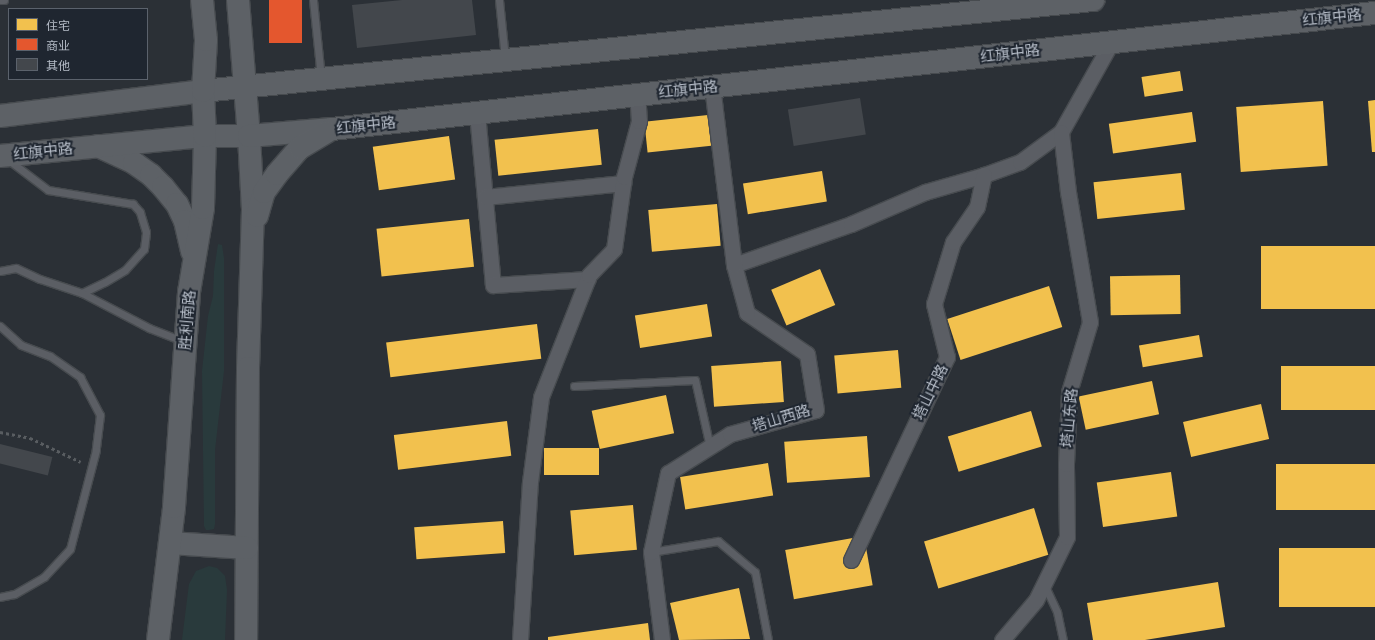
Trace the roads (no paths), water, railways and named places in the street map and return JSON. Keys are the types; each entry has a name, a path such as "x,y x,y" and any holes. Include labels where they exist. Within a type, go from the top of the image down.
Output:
{"main road":[{"name":"胜利南路","path":"158,640 174,507 185,341 193,262 203,208 205,136 203,91 206,40 202,0"},
{"path":"238,0 249,136 253,209 246,640"},
{"path":"0,116 203,91 1093,0"},
{"name":"红旗中路","path":"2,156 205,136 249,136 332,129 1112,41 1375,13"},
{"path":"252,239 264,192 277,174 300,148 332,129"},
{"path":"98,146 134,163 151,175 177,204 185,221 193,262"},
{"path":"170,543 247,548"}],"street":[{"path":"734,264 851,224 925,192 984,175 1020,162 1062,132 1112,41"},
{"name":"塔山西路","path":"662,640 651,552 668,473 730,434 816,410 807,354 747,313 734,264 712,87"},
{"path":"520,640 530,482 541,398 588,279 602,260 614,249 623,183 640,121 637,95"},
{"path":"477,113 493,285 588,279"},
{"name":"塔山东路","path":"1002,640 1036,600 1067,537 1066,464 1069,392 1090,322 1068,192 1062,132"},
{"name":"塔山中路","path":"851,560 947,357 934,304 953,242 977,207 984,175"},
{"path":"485,197 623,183"}],"lane":[{"path":"312,0 322,79"},
{"path":"499,0 505,60"},
{"path":"2,156 48,190 133,204 140,212 146,232 144,249 125,270 82,293"},
{"path":"0,272 16,268 40,279 82,293 149,328 185,341"},
{"path":"0,326 21,345 50,356 80,377 100,415 96,450 70,549 44,577 14,594 0,597"},
{"path":"574,386 695,380 710,446"},
{"path":"651,552 718,541 755,572 768,640"},
{"path":"1044,584 1058,612 1063,640"}]}
